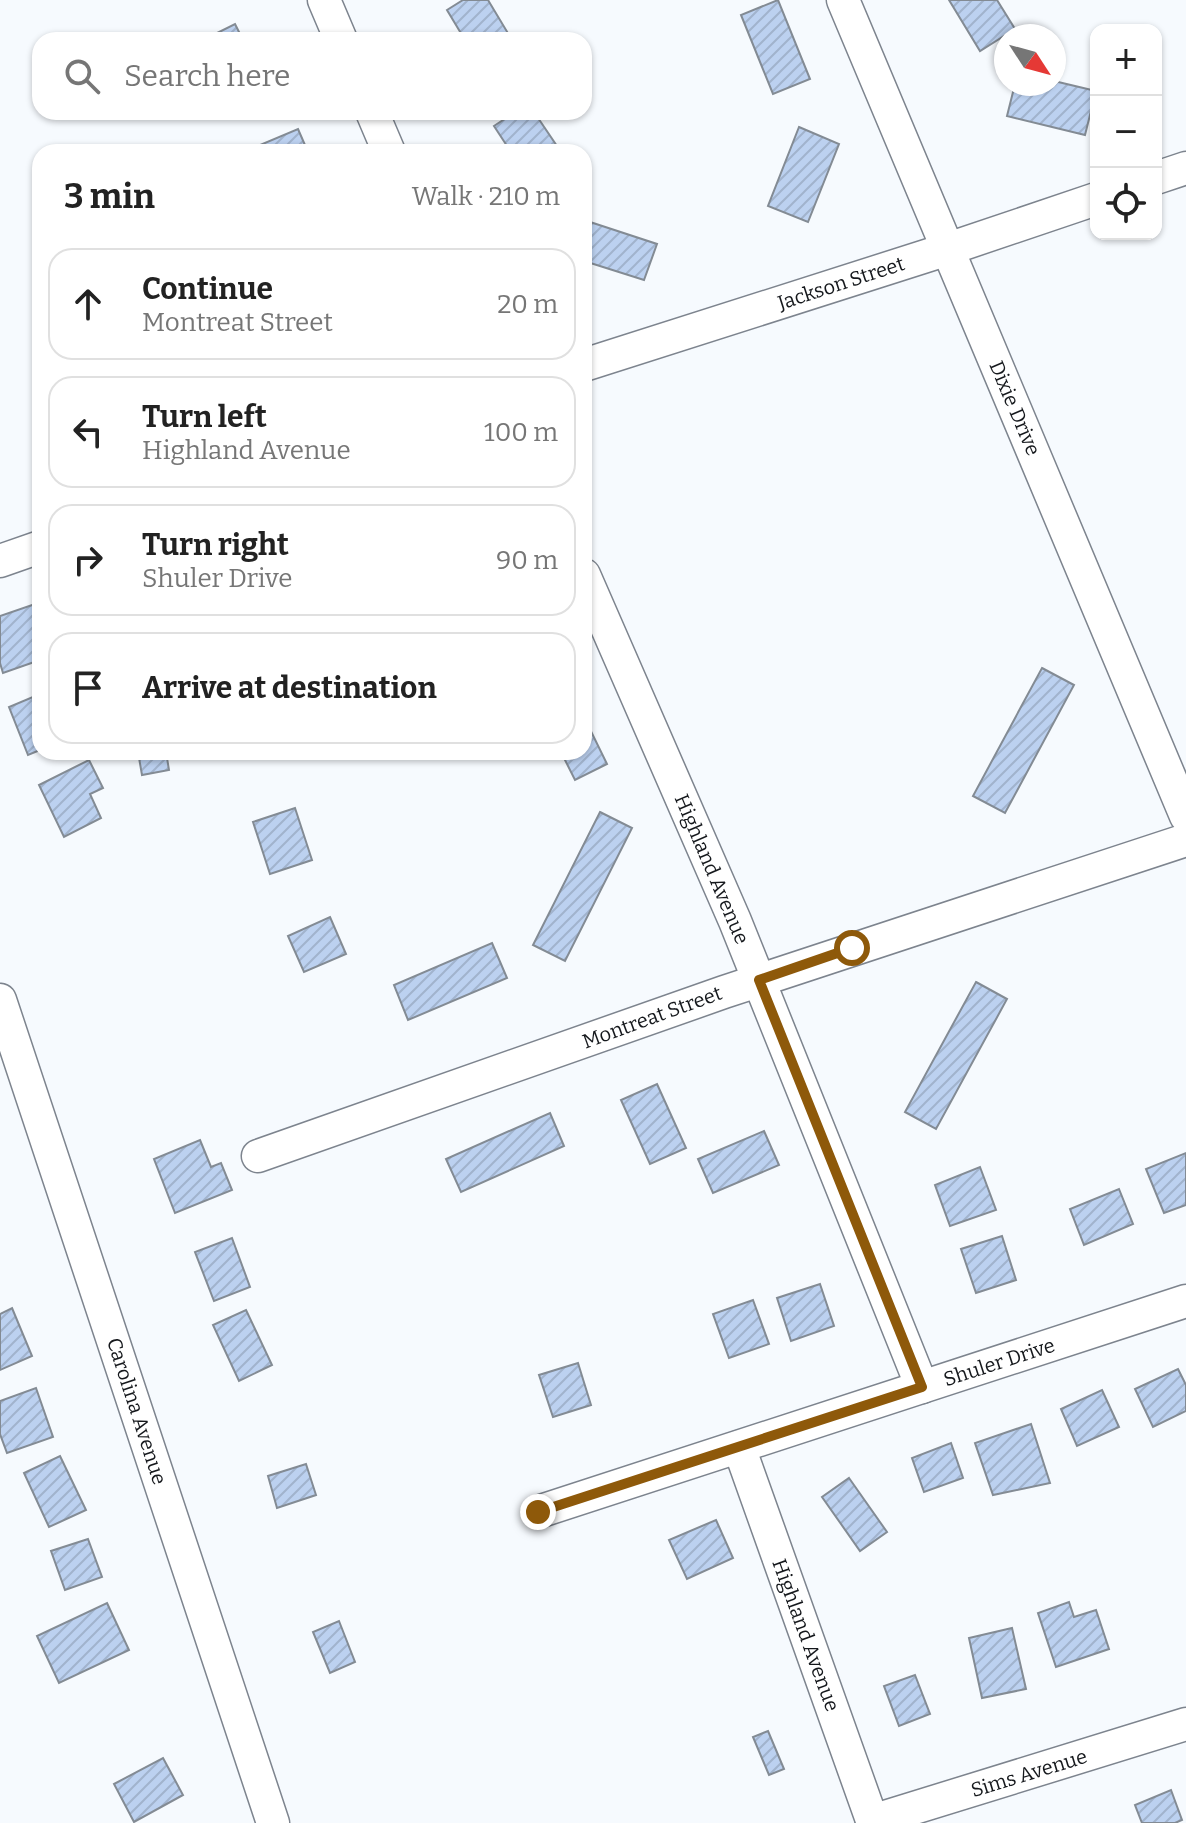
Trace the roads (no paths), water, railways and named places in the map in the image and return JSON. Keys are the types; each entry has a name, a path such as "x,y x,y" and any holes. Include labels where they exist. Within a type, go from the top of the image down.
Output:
{"street":[{"path":"324,0 338,32"},
{"name":"Dixie Drive","path":"843,0 1186,816"},
{"path":"375,120 386,144"},
{"path":"1162,176 1186,168"},
{"name":"Jackson Street","path":"592,362 1090,201"},
{"path":"0,561 32,550"},
{"name":"Highland Avenue","path":"592,594 759,980 922,1387"},
{"name":"Montreat Street","path":"258,1156 759,980 1186,840"},
{"name":"Carolina Avenue","path":"0,1000 273,1823"},
{"name":"Shuler Drive","path":"538,1512 1186,1301"},
{"name":"Highland Avenue","path":"739,1447 873,1822"},
{"name":"Sims Avenue","path":"873,1822 1186,1724"}]}
